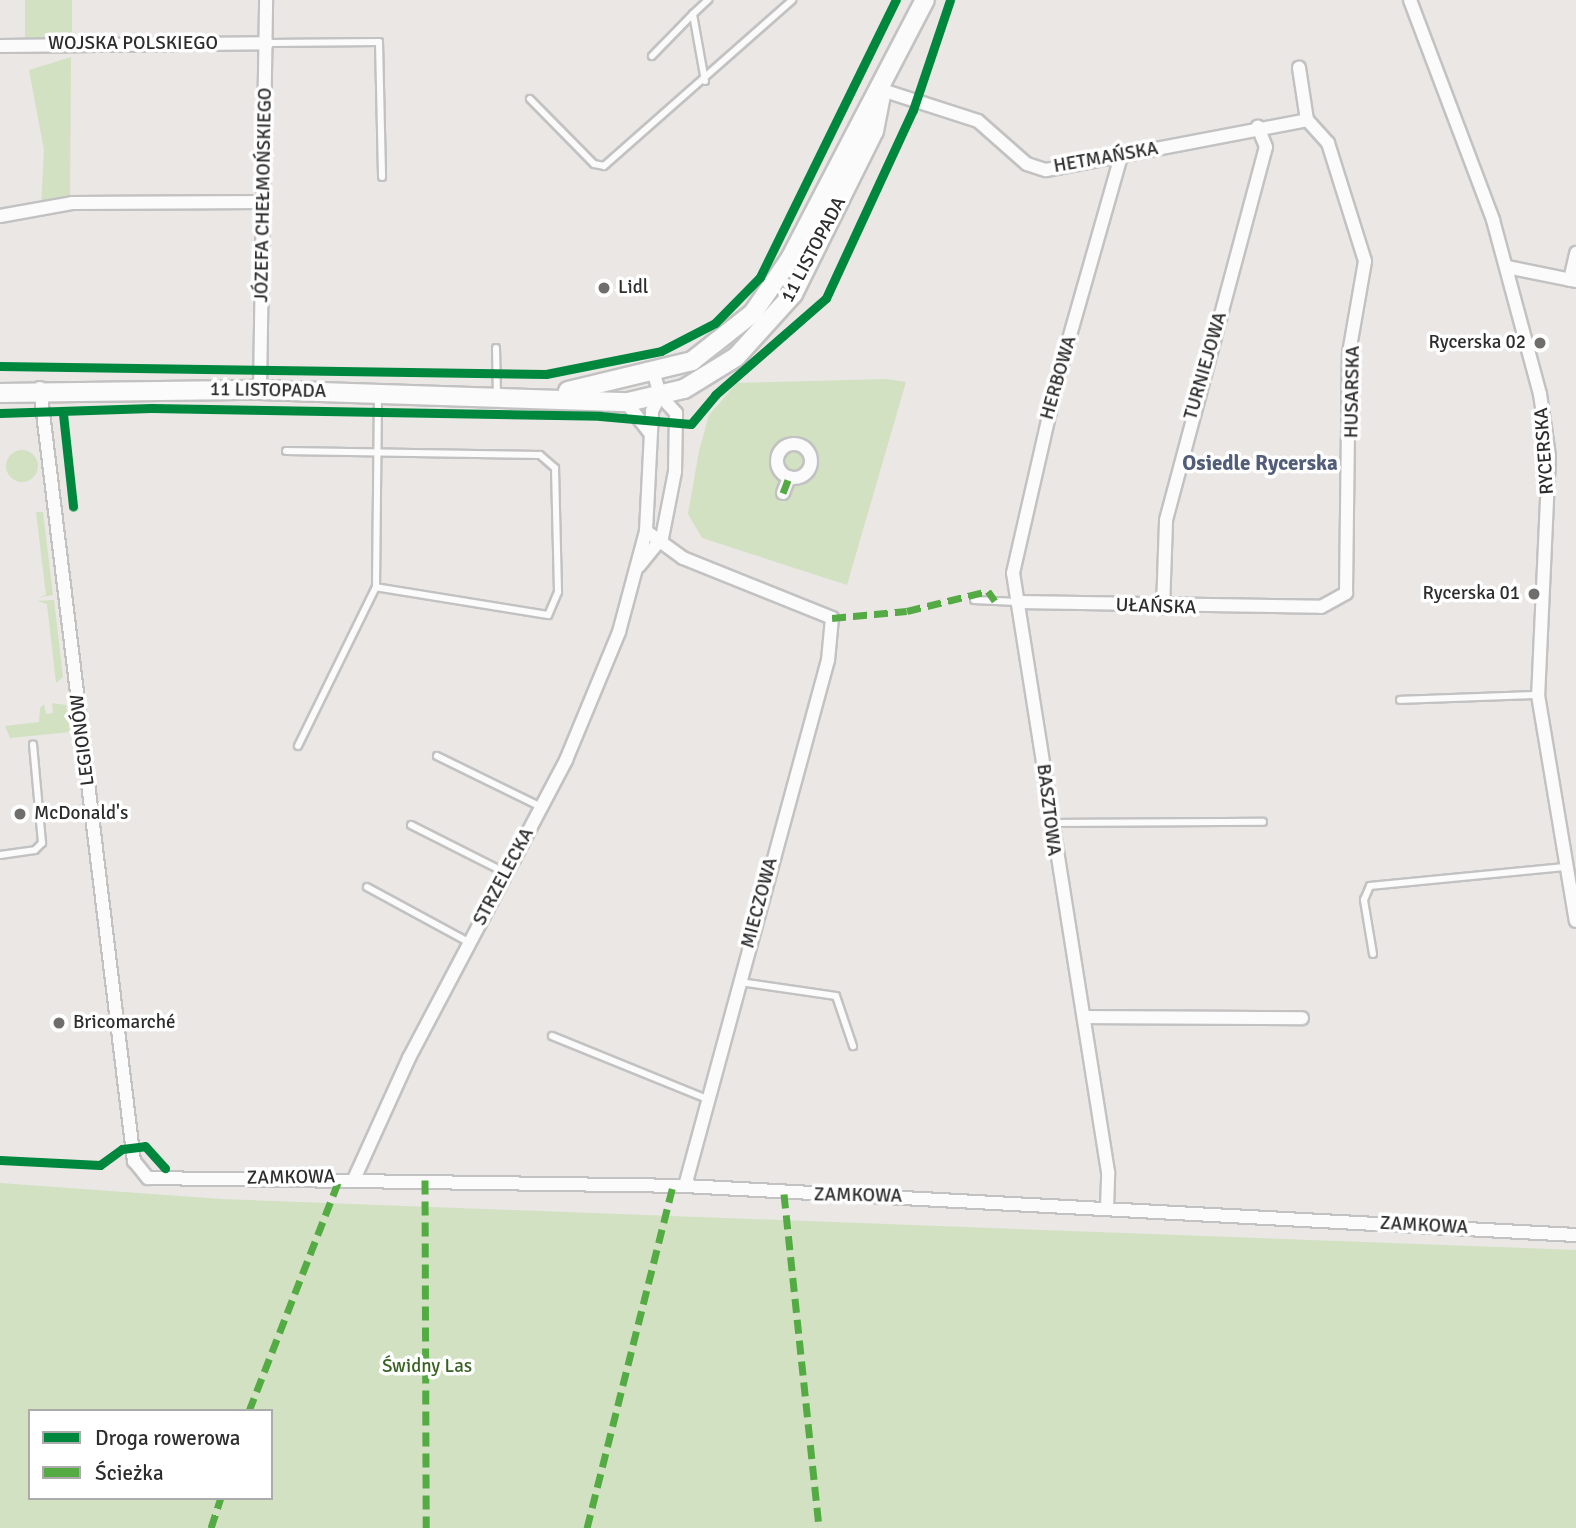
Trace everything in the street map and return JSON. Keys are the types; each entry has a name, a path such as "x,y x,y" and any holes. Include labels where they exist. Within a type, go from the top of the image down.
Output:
{"street":[{"name":"JÓZEFA CHEŁMOŃSKIEGO","path":"260,390 266,0"},
{"name":"11 LISTOPADA","path":"537,396 654,374 709,352 753,313 790,259 849,135 882,90 925,0"},
{"name":"RYCERSKA","path":"1410,0 1507,267 1540,394 1549,456 1538,695 1564,867 1576,920"},
{"name":"WOJSKA POLSKIEGO","path":"0,46 267,43"},
{"name":"HUSARSKA","path":"1298,68 1307,120 1328,143 1365,261 1349,353 1351,538 1346,593 1338,602"},
{"name":"11 LISTOPADA","path":"0,393 40,388 260,390 537,396 625,401 660,395 699,382 750,344 793,294 874,131 882,90"},
{"name":"HETMAŃSKA","path":"882,90 978,121 1027,163 1046,170 1121,157 1258,127 1307,120"},
{"name":"TURNIEJOWA","path":"1163,608 1166,520 1266,147 1258,127"},
{"name":"HERBOWA","path":"1017,602 1013,573 1019,527 1121,157"},
{"path":"0,216 72,203 264,202"},
{"path":"1507,267 1573,281 1576,253"},
{"name":"STRZELECKA","path":"355,1177 586,715 636,569 646,531 652,436 660,395 654,374"},
{"path":"646,531 662,538 682,403 699,382"},
{"name":"LEGIONÓW","path":"40,388 140,1173"},
{"name":"STRZELECKA","path":"660,395 674,407 678,424"},
{"path":"625,401 652,436"},
{"path":"783,493 789,477"},
{"name":"STRZELECKA","path":"636,569 662,538"},
{"name":"MIECZOWA","path":"662,538 683,558 832,618 828,660 705,1098 685,1186"},
{"name":"UŁAŃSKA","path":"1017,602 1163,608 1338,602"},
{"name":"BASZTOWA","path":"1017,602 1049,823 1084,1017 1108,1172 1107,1208"},
{"path":"1084,1017 1301,1018"},
{"name":"ZAMKOWA","path":"140,1173 160,1181 355,1177 685,1186 1576,1235"}],"lane":[{"path":"652,56 708,0"},
{"path":"530,99 594,164 604,166 705,81 792,0"},
{"path":"693,14 705,81"},
{"path":"267,43 379,42 382,177"},
{"path":"496,348 497,396"},
{"path":"298,746 376,587 380,451 378,393"},
{"path":"286,451 540,455 555,468 561,523 555,609 540,618 376,587"},
{"name":"UŁAŃSKA","path":"974,600 1017,602"},
{"path":"1400,700 1538,695"},
{"path":"0,855 35,850 42,843 33,744"},
{"path":"437,756 541,807"},
{"path":"1049,823 1263,822"},
{"path":"411,825 506,873"},
{"path":"1373,954 1364,900 1370,886 1564,867"},
{"path":"366,887 470,943"},
{"path":"739,981 836,996 853,1046"},
{"path":"552,1036 705,1098"}],"green space":[{"path":"25,0 72,0 72,38 25,38"},
{"path":"71,57 70,199 41,206 44,150 29,70"},
{"path":"887,379 906,382 847,585 702,538 688,514 699,451 709,415 737,383"},
{"path":"22,450 33,455 38,466 33,477 22,482 11,477 6,466 11,455"},
{"path":"36,512 43,512 53,595 37,598 46,595"},
{"path":"54,600 63,677 56,683 47,604 37,601"},
{"path":"52,703 66,705 70,732 10,738 5,726 39,722 40,708 44,704 46,714 53,713"},
{"name":"Świdny Las","path":"0,1183 221,1199 1576,1250 1576,1528 0,1528"}],"marked path":[{"path":"783,493 789,477"},
{"path":"832,618 907,611 988,591 995,601"},
{"path":"250,1409 340,1177"},
{"path":"425,1180 426,1528"},
{"path":"587,1528 673,1186"},
{"path":"784,1194 819,1528"},
{"path":"211,1528 220,1500"}],"cycle path":[{"path":"0,366 546,374 661,351 715,323 760,277 896,0"},
{"path":"0,413 151,408 600,416 691,424 715,395 826,298 913,110 950,0"},
{"path":"63,414 73,506"},
{"path":"0,1160 100,1165 122,1149 145,1146 165,1168"}],"place":[{"name":"Lidl","path":"604,288"},
{"name":"Rycerska 02","path":"1540,343"},
{"name":"Rycerska 01","path":"1534,594"},
{"name":"McDonald's","path":"20,814"},
{"name":"Bricomarché","path":"59,1023"}],"district":[{"name":"Osiedle Rycerska","path":"1260,463"}]}
